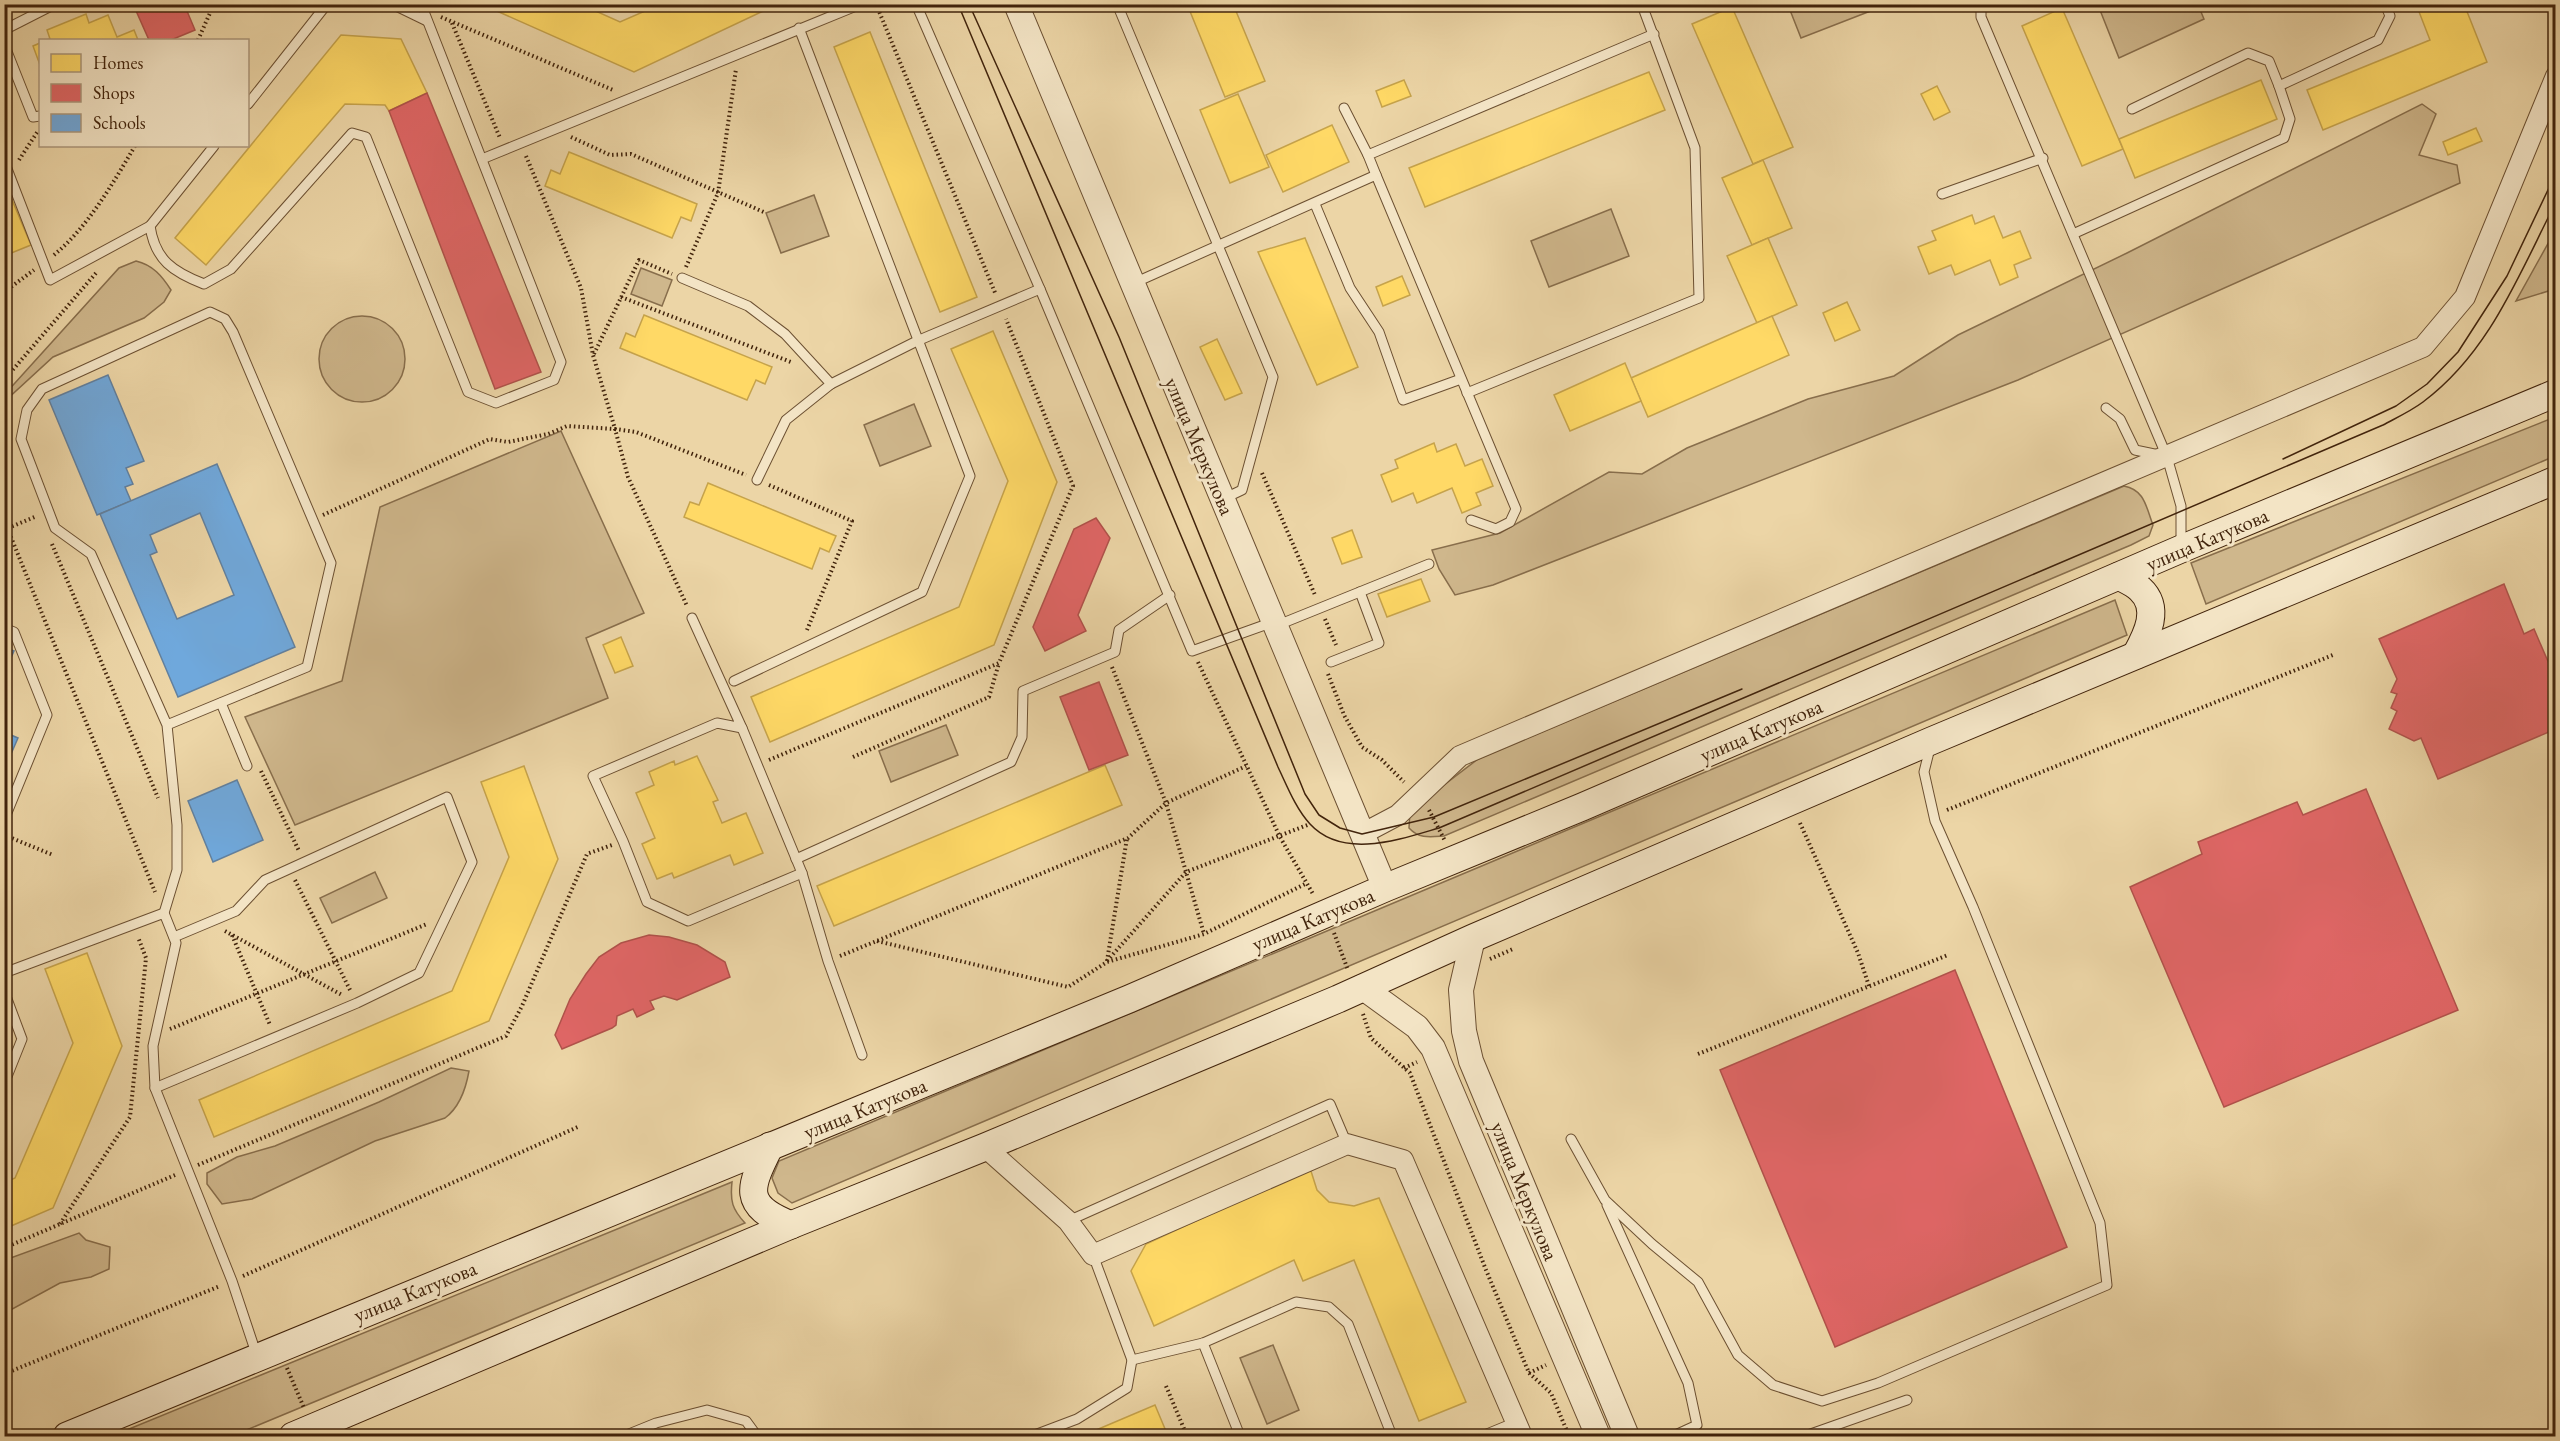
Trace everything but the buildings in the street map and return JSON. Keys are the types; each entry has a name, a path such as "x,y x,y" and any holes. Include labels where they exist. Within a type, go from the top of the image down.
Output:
{"main road":[{"name":"улица Катукова","path":"67,1437 268,1352 1129,999 1385,888 1593,803 2181,549 2556,393"},
{"path":"314,1431 791,1225 985,1147 1359,989 1931,741 2556,480"},
{"path":"2119,576 2141,589 2152,609 2148,633 2136,655"},
{"path":"770,1146 757,1172 752,1190 757,1206 770,1216 791,1225"}],"street":[{"name":"улица Меркулова","path":"1016,4 1385,888"},
{"path":"1362,834 1398,815 1460,756 2423,347 2465,297 2556,76"},
{"name":"улица Меркулова","path":"1473,938 1461,990 1464,1031 1471,1061 1627,1437"},
{"name":"улица Меркулова","path":"1359,989 1417,1027 1433,1048 1598,1437"},
{"path":"985,1147 1068,1221 1093,1255 1347,1144 1403,1161 1519,1429"}],"lane":[{"path":"4,30 55,4"},
{"path":"249,103 327,4"},
{"path":"392,4 427,21"},
{"path":"482,159 861,4"},
{"path":"916,4 1040,289 1192,651 1274,624 1428,564"},
{"path":"1117,4 1273,377 1242,490 1223,499"},
{"path":"1982,4 1981,17 2043,158 2167,457 2181,506 2181,549"},
{"path":"2279,86 2379,40 2390,16 2385,4"},
{"path":"1467,393 1700,298 1695,148 1643,5"},
{"path":"150,226 152,240 161,257 179,275 204,284 231,269 352,133 366,137 468,392 496,403 554,380 561,362 422,7"},
{"path":"734,681 922,592 970,476 799,28"},
{"path":"1368,155 1654,34"},
{"path":"4,44 37,117"},
{"path":"2073,234 2284,138 2290,119 2269,61 2248,53 2132,109"},
{"path":"1344,108 1368,155 1516,509 1510,522 1496,529 1471,520"},
{"path":"4,161 50,280 150,226 213,147"},
{"path":"1942,194 2043,158"},
{"path":"1132,284 1376,175"},
{"path":"1315,204 1350,288 1379,332 1403,400 1461,379"},
{"path":"682,278 748,306 785,334 831,384"},
{"path":"758,480 786,420 831,384 917,341 1040,289"},
{"path":"167,725 307,667 331,563 233,332 225,319 210,312 42,389 27,410 21,439 44,514 55,528 91,554 167,725 177,825 177,870 164,913 177,943 153,1046 155,1088 232,1281 268,1352"},
{"path":"2106,408 2120,419 2135,450 2167,457"},
{"path":"1327,663 1380,643 1360,592"},
{"path":"796,859 1011,762 1022,737 1023,691 1115,652 1119,630 1170,596"},
{"path":"692,618 742,728 802,873 828,961 862,1055"},
{"path":"4,628 14,632 47,715 4,819"},
{"path":"221,703 247,766"},
{"path":"742,728 717,723 593,776 623,841 646,902 688,921 802,873"},
{"path":"1605,1200 1652,1244 1698,1282 1738,1355 1773,1385 1822,1401 1878,1383 2107,1285 2100,1223 1973,907 1933,816 1924,772 1931,741"},
{"path":"155,1088 357,1003 419,973 472,862 447,797 265,880 236,911 174,937"},
{"path":"4,973 164,913"},
{"path":"4,991 22,1039 4,1084"},
{"path":"1068,1221 1330,1104 1347,1144"},
{"path":"1571,1139 1605,1200 1688,1383 1697,1425 1687,1433 1673,1437"},
{"path":"1032,1437 1077,1419 1126,1388 1132,1360 1093,1255"},
{"path":"1132,1360 1203,1343 1296,1302 1329,1307 1348,1324 1392,1437"},
{"path":"1203,1343 1240,1437"},
{"path":"1805,1437 1907,1400"},
{"path":"624,1437 656,1423 707,1410 746,1421 757,1437"},
{"path":"1482,1437 1519,1429"}],"path":[{"path":"198,39 214,4"},
{"path":"422,7 631,98"},
{"path":"452,22 505,150"},
{"path":"593,355 639,260 682,278 718,193 738,53"},
{"path":"10,175 39,129 37,117"},
{"path":"554,129 610,155 631,154 766,213"},
{"path":"521,143 581,288 593,355 628,477 692,618"},
{"path":"4,292 69,242 117,177 134,147"},
{"path":"4,380 123,240"},
{"path":"621,297 820,373"},
{"path":"313,520 490,439 508,442 548,434 567,426 636,432 758,480 852,522 797,653"},
{"path":"8,528 44,514 158,798"},
{"path":"4,520 164,913"},
{"path":"1192,651 1280,837 1324,914 1359,989 1371,1038 1410,1073 1486,1270 1529,1372 1551,1393 1569,1437"},
{"path":"1107,655 1166,803 1204,934"},
{"path":"1933,816 2333,655"},
{"path":"853,757 989,697 999,663"},
{"path":"1327,663 1344,715 1362,747 1382,760"},
{"path":"258,765 304,862"},
{"path":"828,961 1128,838 1166,803 1246,766"},
{"path":"1791,827 1802,822 1858,953 1869,986"},
{"path":"876,941 1068,987 1107,962 1186,872 1310,824"},
{"path":"4,835 53,855"},
{"path":"1107,962 1128,838"},
{"path":"4,1248 506,1036 522,1005 587,854 623,841"},
{"path":"289,869 357,1003"},
{"path":"1107,962 1204,934 1307,883"},
{"path":"155,1035 446,916"},
{"path":"209,922 357,1003"},
{"path":"59,1224 130,1117 146,958 134,925"},
{"path":"232,934 276,1037"},
{"path":"1483,964 1521,945"},
{"path":"1698,1054 1948,955"},
{"path":"4,1374 232,1281 580,1126"},
{"path":"268,1352 314,1431"},
{"path":"1166,1386 1187,1437"}],"shaded area":[{"path":"1788,5 1886,5 1801,38"},
{"path":"2098,5 2198,5 2204,19 2119,58"},
{"path":"2422,104 2436,114 2419,155 2457,165 2460,183 2018,380 1493,585 1455,595 1439,569 1432,550 1500,533 1609,472 1642,474 1687,448 1808,399 1894,376 1958,335 2127,253"},
{"path":"814,195 829,236 781,253 766,213"},
{"path":"1611,209 1629,256 1549,287 1531,241"},
{"path":"2555,231 2555,289 2516,301"},
{"path":"136,261 152,268 168,285 171,290 164,302 144,318 53,357 5,401 5,394 119,268"},
{"path":"641,268 672,280 662,306 631,294"},
{"path":"362,316 379,319 393,328 402,342 405,359 402,376 393,390 379,399 362,402 345,399 331,390 322,376 319,359 322,342 331,328 345,319"},
{"path":"914,404 931,446 880,466 864,425"},
{"path":"2555,417 2555,456 2206,604 2191,563"},
{"path":"561,431 644,613 586,638 608,698 295,825 245,717 342,681 380,507"},
{"path":"2124,486 2141,495 2153,525 2149,536 2131,545 1444,836 1421,836 1409,828 1410,811 1478,759"},
{"path":"2115,600 2127,635 792,1203 778,1193 772,1178 779,1161"},
{"path":"946,725 958,755 891,782 879,751"},
{"path":"375,872 387,898 332,923 320,898"},
{"path":"451,1068 469,1071 462,1097 445,1118 375,1141 252,1199 222,1204 207,1184 207,1173 237,1157 275,1146 379,1102"},
{"path":"732,1182 733,1204 745,1223 232,1436 112,1436"},
{"path":"79,1233 86,1240 110,1247 109,1269 91,1277 60,1283 5,1313 5,1260"},
{"path":"1273,1345 1299,1410 1267,1424 1240,1358"}],"tram line":[{"path":"958,4 1288,789 1300,811 1323,835 1355,844 1390,841 1439,828 2398,417 2423,402 2446,382 2485,336 2515,284 2556,202"},
{"path":"969,4 1119,337 1305,794 1319,815 1340,828 1362,834 1434,817 1742,689"},
{"path":"2283,459 2396,406 2427,384 2458,352 2507,276 2556,173"}]}
